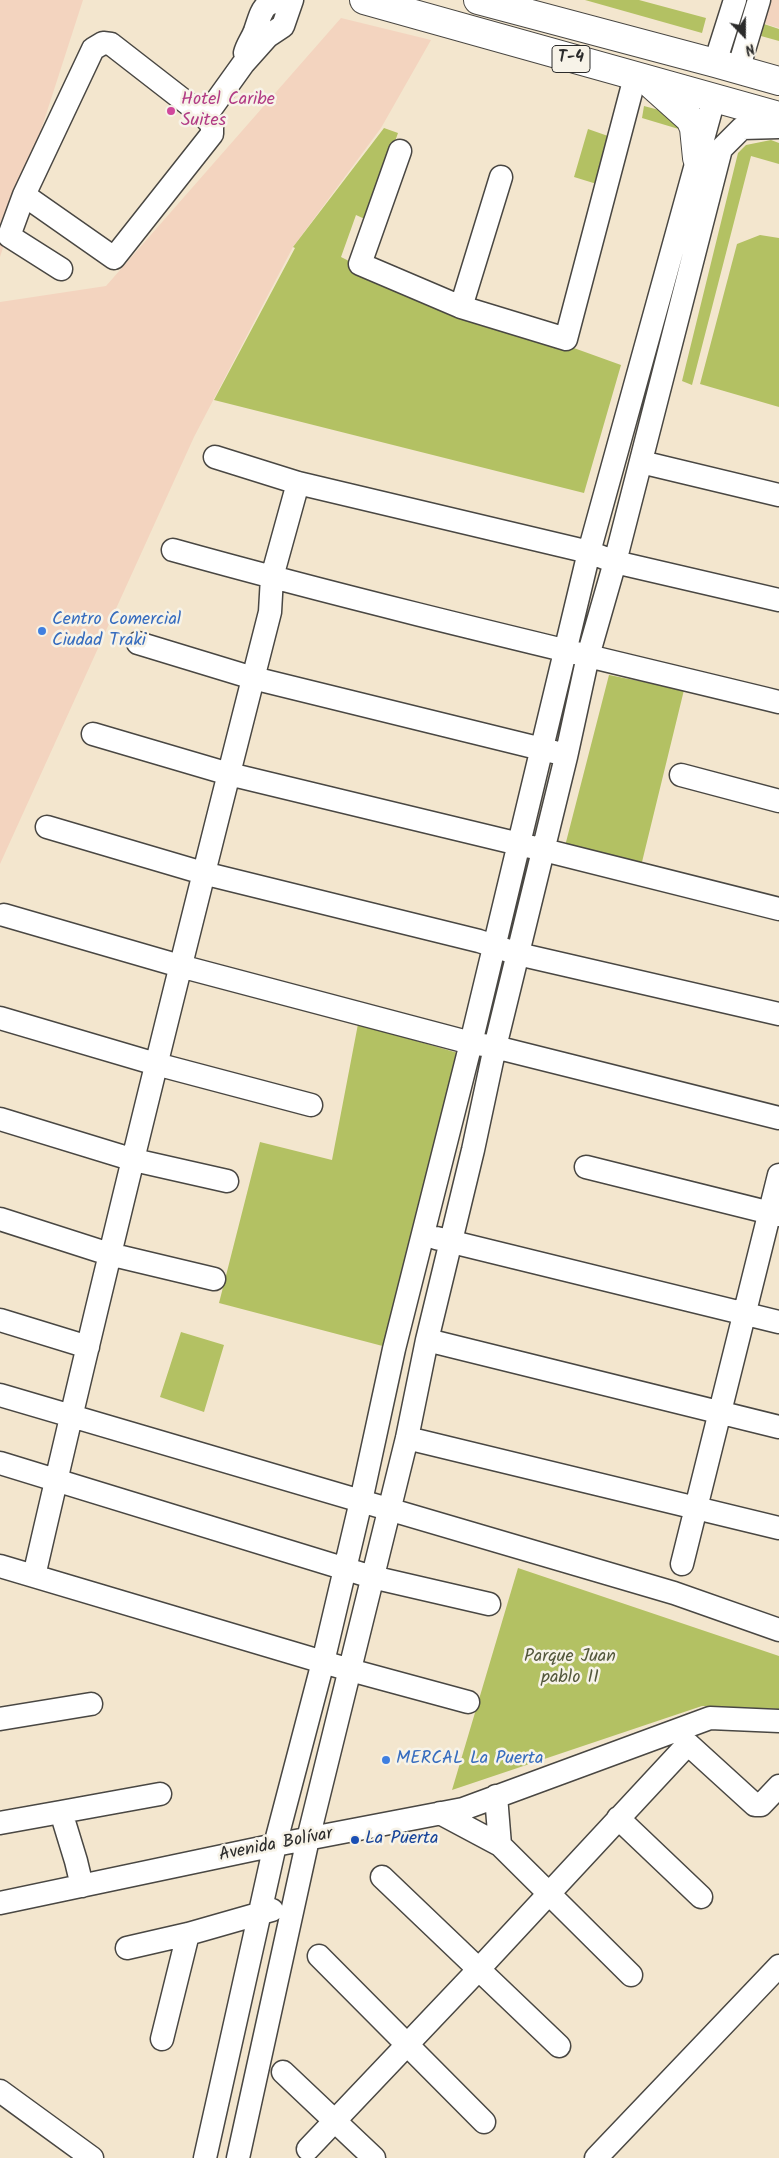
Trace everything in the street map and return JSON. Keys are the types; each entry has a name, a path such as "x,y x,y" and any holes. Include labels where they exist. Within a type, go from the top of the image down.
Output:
{"highway":[{"name":"T-4","path":"364,0 641,79 779,116"},
{"name":"T-4","path":"478,0 529,7 779,82"},
{"path":"641,79 690,119 694,128 697,158"}],"street":[{"path":"205,117 243,64 268,36 282,26 291,0"},
{"path":"726,66 735,0"},
{"path":"726,66 759,0"},
{"path":"24,195 114,258 212,134 212,125 205,117 111,44 103,43 93,49 24,195 9,236 62,269"},
{"path":"400,151 360,264 461,306 566,338 641,79"},
{"path":"205,2158 275,1845 323,1662 362,1501 394,1349 471,1043 589,552 714,99"},
{"path":"238,2158 308,1839 407,1438 427,1340 495,1047 544,850 588,656 615,562 720,149 742,128 779,126"},
{"path":"461,306 501,177"},
{"path":"215,457 298,483 589,552 615,562 779,600"},
{"path":"641,462 779,495"},
{"path":"34,1576 109,1254 134,1160 203,873 270,612 272,578 298,483"},
{"path":"173,550 272,578 566,652 779,702"},
{"path":"138,643 254,678 541,748 566,756"},
{"path":"93,734 228,774 544,850 779,910"},
{"path":"682,775 779,801"},
{"path":"47,827 203,873 494,946 518,954 779,1014"},
{"path":"4,914 180,966 471,1043 495,1047 779,1118"},
{"path":"0,1018 156,1064 312,1105"},
{"path":"0,1119 134,1160 227,1181"},
{"path":"586,1167 775,1214"},
{"path":"682,1564 745,1314 775,1214 779,1175"},
{"path":"0,1220 109,1254 214,1279"},
{"path":"423,1234 779,1322"},
{"path":"0,1320 88,1347"},
{"path":"427,1340 779,1427"},
{"path":"0,1395 674,1593 779,1630"},
{"path":"407,1438 779,1528"},
{"path":"0,1463 372,1577 489,1604"},
{"path":"0,1566 350,1670 468,1702"},
{"path":"0,1719 91,1704"},
{"name":"Avenida Bolívar","path":"0,1903 275,1845 463,1809 710,1718 779,1722"},
{"path":"308,2148 478,1970 688,1744 755,1805 762,1805 779,1786"},
{"path":"0,1823 160,1794"},
{"path":"496,1796 500,1845"},
{"path":"61,1812 82,1886"},
{"path":"440,1813 500,1845 632,1975"},
{"path":"618,1818 701,1897"},
{"path":"382,1877 559,2046"},
{"path":"127,1948 293,1906"},
{"path":"162,2039 188,1934"},
{"path":"319,1956 484,2122"},
{"path":"596,2158 779,1966"},
{"path":"283,2072 374,2158"},
{"path":"0,2091 92,2158"}],"shaded area":[{"path":"0,0 83,0 0,257"},
{"path":"759,0 779,0 779,28 753,20"},
{"path":"341,18 431,40 381,128 293,247 194,437 0,864 0,302 106,286"}],"green space":[{"path":"585,0 639,0 706,18 702,33"},
{"path":"764,24 779,29 779,41 761,36"},
{"path":"644,106 670,113 682,130 642,118"},
{"path":"384,128 398,133 367,220 356,215 341,257 351,262 349,267 621,365 584,493 214,400 295,248 293,247"},
{"path":"588,129 608,136 605,143 611,146 600,185 574,177"},
{"path":"771,140 779,143 779,164 751,156 692,385 682,381 738,153 746,145"},
{"path":"760,235 779,238 779,407 700,384 737,244"},
{"path":"609,675 684,690 642,862 565,846"},
{"path":"358,1024 458,1053 394,1349 219,1303 260,1142 332,1160"},
{"path":"181,1332 224,1345 204,1412 160,1397"},
{"name":"Parque Juan pablo II","path":"518,1568 779,1656 779,1709 702,1706 452,1790"}],"place":[{"name":"Hotel Caribe Suites","path":"171,111"},
{"name":"Centro Comercial Ciudad Traki","path":"42,631"},
{"name":"MERCAL La Puerta","path":"386,1760"},
{"name":"La Puerta","path":"355,1840"}]}
